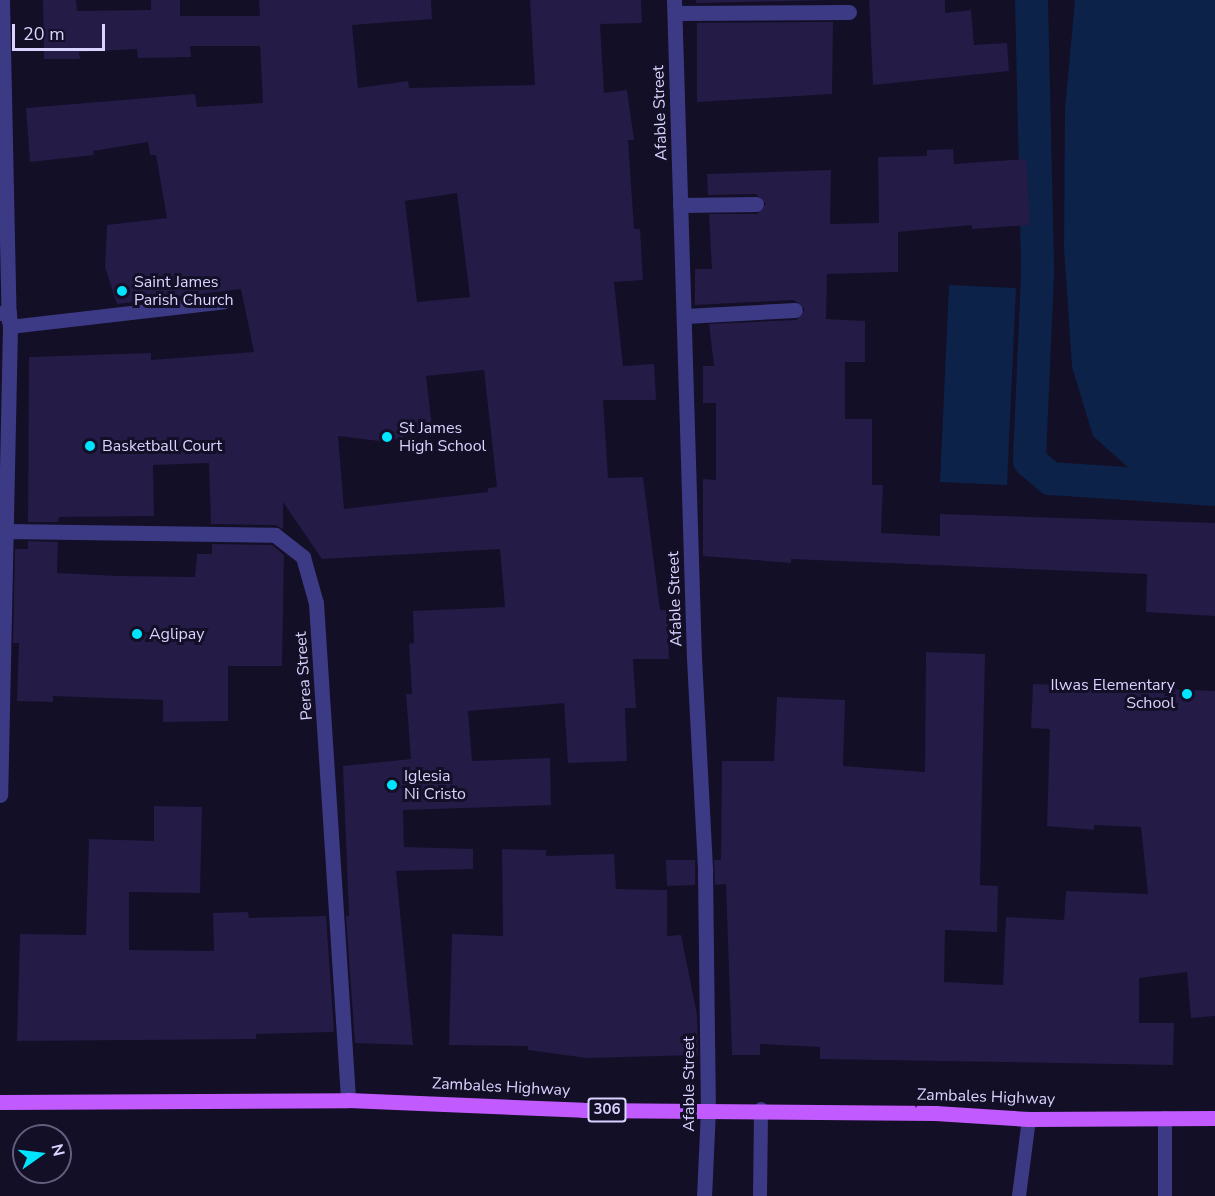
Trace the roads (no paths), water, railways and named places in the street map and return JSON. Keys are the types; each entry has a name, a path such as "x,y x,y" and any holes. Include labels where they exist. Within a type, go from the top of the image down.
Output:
{"main road":[{"name":"Zambales Highway","path":"0,1102 348,1100 583,1110 761,1109 1029,1119 1215,1118"}],"street":[{"path":"0,795 6,318 2,0"},
{"path":"674,7 849,12"},
{"name":"Afable Street","path":"674,7 705,871 708,1109 704,1196"},
{"path":"680,205 756,204"},
{"path":"685,316 795,310"},
{"name":"Perea Street","path":"5,531 275,535 303,557 316,603 348,1100"}],"lane":[{"path":"6,318 225,302"},
{"path":"760,1196 761,1109"},
{"path":"1165,1118 1165,1196"},
{"path":"1019,1196 1029,1119"}],"water":[{"path":"1075,0 1215,0 1215,477 1131,470 1093,436 1072,367 1064,248 1065,109"},
{"path":"949,285 1016,288 1007,485 940,482"}],"waterway":[{"path":"1031,0 1037,274 1029,460 1050,478 1215,489"}],"place":[{"name":"Saint James Parish Church","path":"122,291"},
{"name":"St James High School","path":"387,437"},
{"name":"Basketball Court","path":"90,446"},
{"name":"Aglipay","path":"137,634"},
{"name":"Ilwas Elementary School","path":"1187,694"},
{"name":"Iglesia Ni Cristo","path":"392,785"}]}
